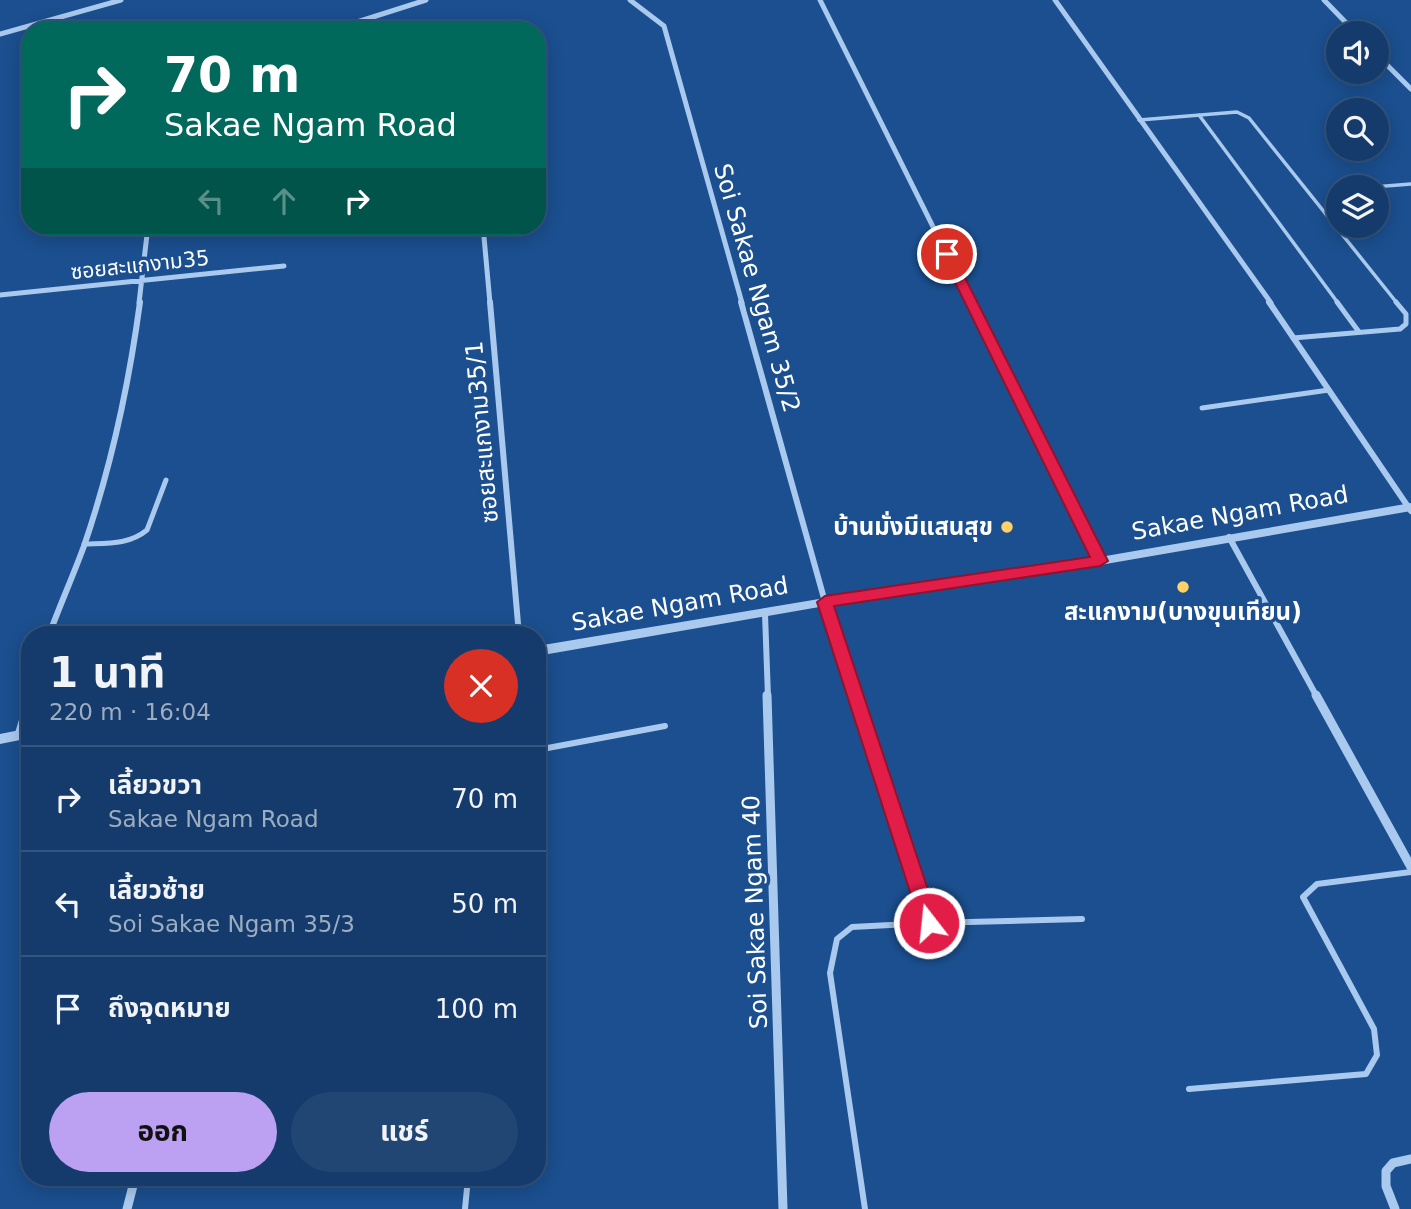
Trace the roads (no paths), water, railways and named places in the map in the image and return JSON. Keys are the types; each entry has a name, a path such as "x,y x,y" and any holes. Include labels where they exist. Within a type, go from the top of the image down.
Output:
{"street":[{"path":"46,21 121,0"},
{"path":"360,21 426,0"},
{"name":"Soi Sakae Ngam 35/2","path":"630,0 664,26 825,602"},
{"path":"820,0 1100,561"},
{"path":"1055,0 1410,508"},
{"path":"1324,0 1344,21"},
{"path":"0,34 21,28"},
{"path":"1389,67 1411,89"},
{"path":"52,626 84,544 119,424 143,280 147,235"},
{"name":"ซอยสะแกงาม35/1","path":"485,235 518,626"},
{"name":"ซอยสะแกงาม35","path":"0,295 284,266"},
{"name":"Sakae Ngam Road","path":"546,650 825,602 1100,561 1410,508"},
{"path":"1229,537 1411,869"},
{"name":"Soi Sakae Ngam 40","path":"765,614 783,1209"},
{"path":"0,739 21,735"},
{"path":"1395,1209 1386,1186 1385,1171 1393,1163 1411,1159"},
{"path":"127,1209 133,1186"}],"lane":[{"path":"1139,120 1237,112 1249,118 1406,314 1406,324 1400,329 1293,338"},
{"path":"1199,115 1359,332"},
{"path":"1389,186 1411,184"},
{"path":"1202,408 1329,390"},
{"path":"84,544 132,541 141,536 147,530 166,480"},
{"path":"825,602 929,923"},
{"path":"546,748 665,726"},
{"path":"1189,1089 1366,1074 1377,1055 1374,1029 1303,897 1317,884 1411,869"},
{"path":"865,1209 830,973 837,939 852,927 1082,919"},
{"path":"465,1209 467,1186"}],"place":[{"name":"บ้านมั่งมีแสนสุข","path":"1007,527"},
{"name":"สะแกงาม(บางขุนเทียน)","path":"1183,587"}]}
